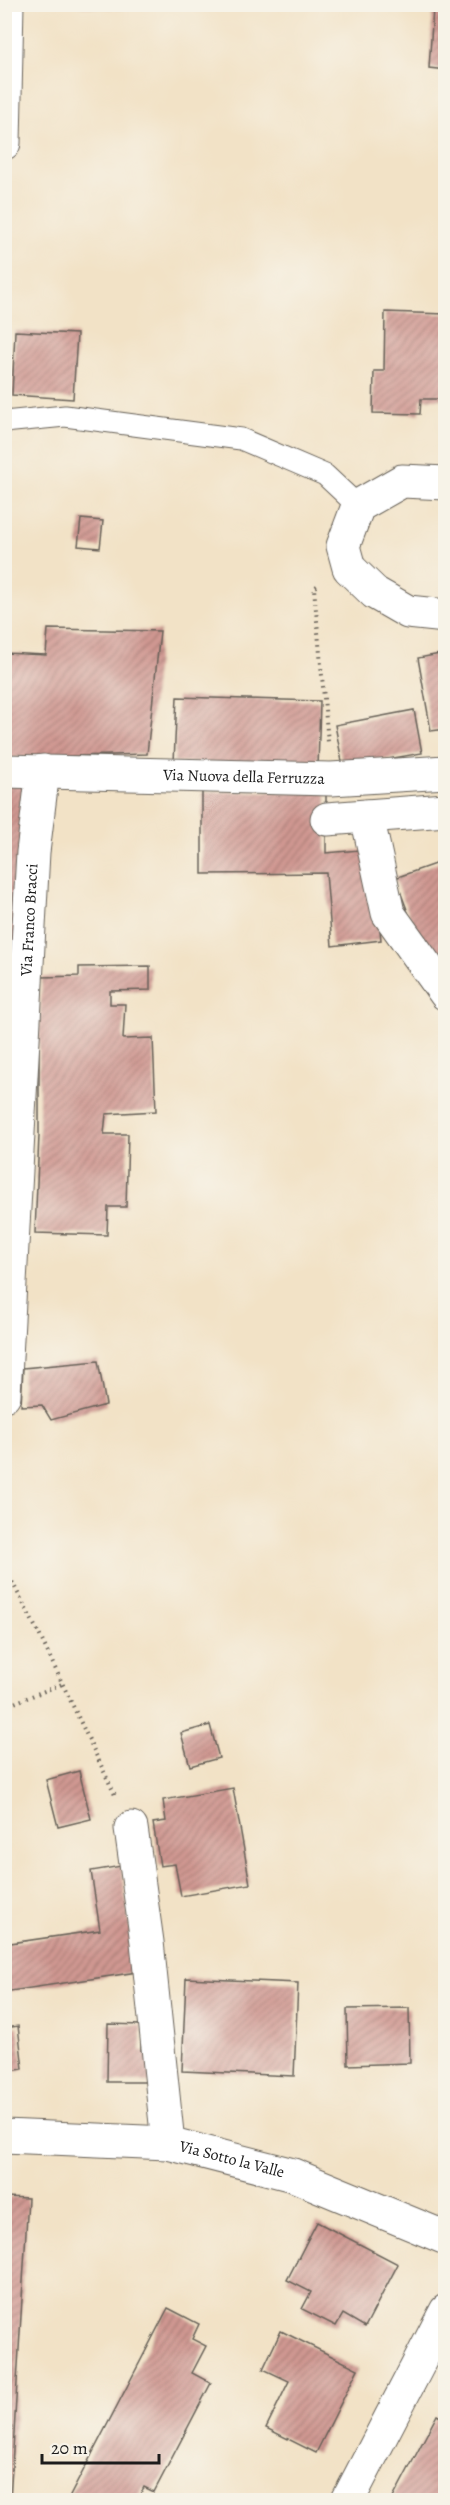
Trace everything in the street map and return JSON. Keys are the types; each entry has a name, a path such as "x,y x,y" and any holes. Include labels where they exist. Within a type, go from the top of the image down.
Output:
{"street":[{"path":"4,143 7,4"},
{"path":"446,483 402,481 358,506 343,546 349,568 375,593 408,612 446,616"},
{"name":"Via Nuova della Ferruzza","path":"4,771 331,778 446,772"},
{"name":"Via Franco Bracci","path":"4,1395 33,852 43,771"},
{"path":"327,819 446,810"},
{"path":"367,816 388,913 446,994"},
{"path":"131,1828 147,1942 168,2143"},
{"name":"Via Sotto la Valle","path":"4,2136 168,2143 293,2175 446,2238"},
{"path":"348,2500 446,2311"}],"lane":[{"path":"4,422 65,416 241,439 325,475 358,506"}],"path":[{"path":"328,744 314,588 349,568"},
{"path":"4,1566 131,1828"},
{"path":"4,1707 62,1683"}],"building":[{"path":"122,5 122,9 78,6"},
{"path":"433,9 446,10 446,70 429,68"},
{"path":"385,312 446,314 446,399 421,399 420,414 373,413 374,371 384,371"},
{"path":"15,331 77,334 73,399 12,395"},
{"path":"81,519 103,521 100,548 78,546"},
{"path":"48,629 160,631 147,754 4,758 4,653 46,655"},
{"path":"446,653 446,729 431,731 418,658"},
{"path":"177,697 320,701 318,768 174,762"},
{"path":"414,710 422,753 343,767 335,725"},
{"path":"29,782 4,1285 4,783"},
{"path":"326,791 326,853 371,849 381,940 332,946 326,873 202,874 202,792"},
{"path":"446,860 446,970 419,941 395,878"},
{"path":"150,966 150,990 110,991 110,1004 125,1004 123,1039 153,1038 156,1111 106,1114 104,1134 128,1134 126,1207 108,1207 107,1235 35,1233 42,977 79,976 79,967"},
{"path":"98,1361 106,1405 51,1420 42,1405 21,1406 23,1368"},
{"path":"210,1725 219,1758 190,1766 181,1733"},
{"path":"79,1771 91,1819 58,1827 46,1780"},
{"path":"233,1788 250,1884 181,1896 175,1864 160,1866 153,1823 166,1821 163,1800"},
{"path":"121,1866 137,1972 4,1992 4,1944 100,1930 91,1871"},
{"path":"186,1978 298,1983 294,2076 182,2071"},
{"path":"409,2008 410,2063 348,2065 347,2009"},
{"path":"108,2024 141,2025 141,2051 152,2051 151,2082 107,2082"},
{"path":"18,2026 23,2069 5,2072 5,2028"},
{"path":"4,2197 28,2198 10,2500 4,2500"},
{"path":"317,2222 398,2264 365,2327 343,2314 336,2326 302,2309 311,2292 287,2280"},
{"path":"168,2308 199,2324 192,2339 206,2346 192,2373 211,2383 154,2492 144,2487 137,2500 68,2500"},
{"path":"281,2331 358,2369 316,2453 266,2428 289,2381 263,2369"},
{"path":"437,2415 446,2420 446,2500 392,2500"}]}
